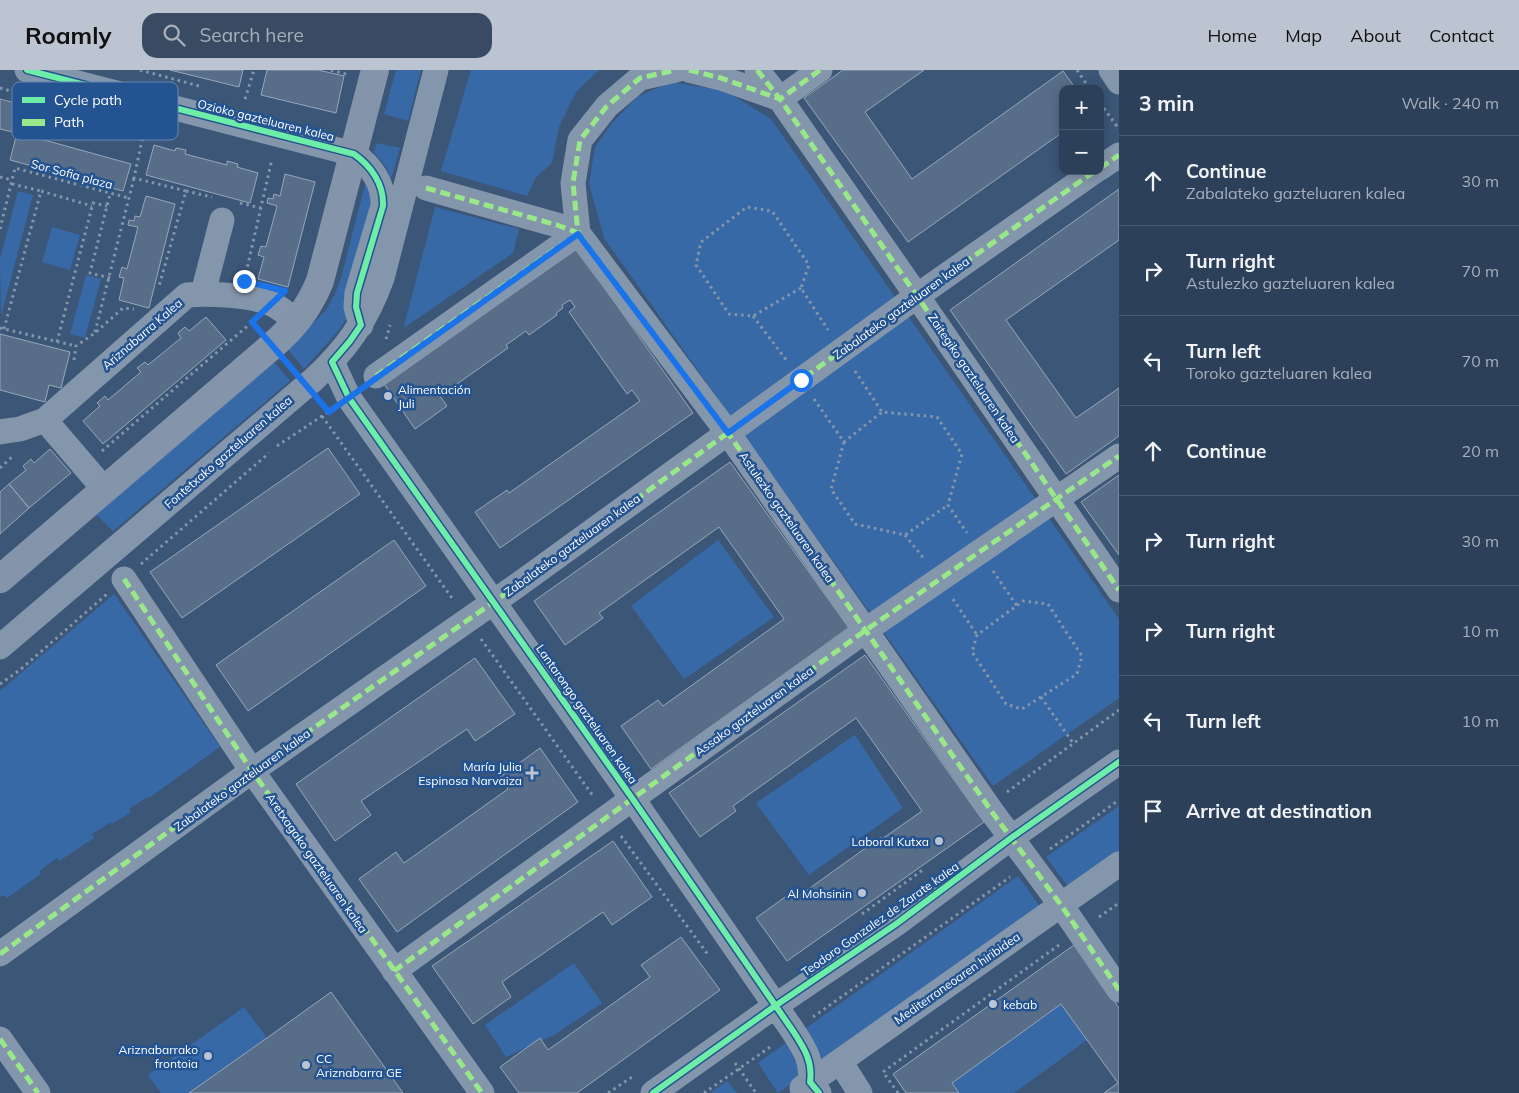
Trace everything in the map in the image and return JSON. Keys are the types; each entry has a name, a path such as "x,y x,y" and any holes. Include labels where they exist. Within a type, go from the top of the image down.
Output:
{"main road":[{"path":"0,578 272,346 298,321 308,306 320,280 354,154 363,73"}],"street":[{"name":"Ozioko gazteluaren kalea","path":"27,70 74,82"},
{"name":"Fontetxako gazteluaren kalea","path":"0,647 332,362 361,325 377,294 382,278 436,70"},
{"path":"578,234 573,183 580,140 607,106 640,78 676,70"},
{"path":"689,70 721,78 780,99 820,70"},
{"name":"Zaitegiko gazteluaren kalea","path":"757,70 780,99 1119,590"},
{"path":"1111,70 1119,82"},
{"name":"Ozioko gazteluaren kalea","path":"178,109 354,154"},
{"path":"354,154 365,162 376,176 384,195 383,206 357,293 356,307 361,325"},
{"path":"1104,165 1119,155"},
{"name":"Zabalateko gazteluaren kalea","path":"0,954 252,772 494,602 917,296 1090,175"},
{"path":"426,188 557,225 578,234"},
{"path":"203,293 222,220"},
{"path":"376,376 578,234"},
{"name":"Astulezko gazteluaren kalea","path":"578,234 728,433 992,812 1061,905 1119,990"},
{"name":"Ariznabarra Kalea","path":"0,432 45,420 187,295 203,293 259,300 273,304 298,321"},
{"name":"Lantarongo gazteluaren kalea","path":"332,362 339,405 494,602 793,1031 808,1057 812,1070 809,1089"},
{"path":"45,420 104,489"},
{"name":"Assako gazteluaren kalea","path":"394,971 866,630 1119,456"},
{"name":"Aretxagako gazteluaren kalea","path":"124,579 252,772 482,1093"},
{"name":"Teodoro Gonzalez de Zarate kalea","path":"653,1093 775,1006 896,924 1011,838 1119,762"},
{"name":"Mediterraneoaren hiribidea","path":"809,1089 840,1061 1119,864"},
{"path":"0,1039 38,1093"},
{"path":"840,1061 860,1093"}],"path":[{"path":"246,99 254,70"},
{"path":"331,70 363,73"},
{"path":"351,70 363,73"},
{"path":"1077,70 1087,85"},
{"path":"347,84 363,73"},
{"path":"1104,108 1119,129"},
{"path":"244,281 272,159"},
{"path":"0,177 92,206"},
{"path":"134,178 186,191 157,293"},
{"path":"0,229 12,182"},
{"path":"41,191 2,328 76,346 95,333 123,308 142,310"},
{"path":"110,194 90,273 110,278"},
{"path":"57,342 93,203 107,206"},
{"path":"243,320 252,322 272,346"},
{"path":"84,466 252,322"},
{"path":"74,363 76,346"},
{"path":"0,684 21,669 279,444 339,405 306,385"},
{"path":"322,416 712,961"},
{"path":"844,442 831,490 855,524 905,535 948,505"},
{"path":"1023,601 1048,604 1082,656 1077,674 1041,697 1022,710 1006,704 972,652 977,635 1023,601"},
{"path":"1041,697 1073,743"},
{"path":"992,812 996,799 1119,710"},
{"path":"704,1093 1119,800"},
{"path":"861,916 931,864"},
{"path":"898,1093 884,1072 1119,903"},
{"path":"608,1093 638,1072"}],"shaded area":[{"path":"396,70 421,70 408,121 384,114"},
{"path":"471,70 599,70 576,92 559,127 552,163 536,177 527,196 441,171"},
{"path":"671,82 726,91 771,119 1119,619 1119,698 993,786 604,238 589,184 595,147 613,122 637,97"},
{"path":"377,143 400,148 391,179 386,167 374,152"},
{"path":"366,181 373,198 350,313 339,330 304,369 288,349 326,310 335,294 341,278"},
{"path":"18,191 33,195 1,316 0,259"},
{"path":"435,207 519,229 513,253 405,327 404,326"},
{"path":"52,227 80,235 70,270 42,262"},
{"path":"86,275 101,279 85,338 70,334"},
{"path":"273,361 290,381 113,531 95,513"},
{"path":"718,540 774,617 684,679 631,606"},
{"path":"114,594 220,747 149,798 147,797 129,809 131,812 92,834 94,838 59,861 57,858 39,871 41,874 7,898 4,895 0,897 0,691"},
{"path":"855,735 903,808 809,875 756,803"},
{"path":"1119,806 1119,854 1070,889 1046,857"},
{"path":"1018,876 1041,908 824,1061 802,1031"},
{"path":"574,963 602,1003 554,1035 506,1057 485,1025"},
{"path":"1061,1004 1087,1040 1014,1093 959,1093 952,1083"},
{"name":"Ariznabarrako frontoia","path":"244,1007 267,1038 189,1093 161,1093 148,1075"},
{"path":"787,1042 801,1072 795,1081 778,1093 758,1063"},
{"path":"727,1081 737,1093 710,1093"}],"building":[{"path":"170,70 243,70 239,87"},
{"path":"267,70 318,70 344,76 336,113 261,95"},
{"path":"843,70 924,70 865,112 912,179 1063,71 1073,85 1059,85 1059,135 908,242 804,98"},
{"path":"0,99 12,102 12,132 0,129"},
{"path":"15,140 44,140 131,164 123,191 10,160"},
{"path":"154,145 175,151 176,148 186,150 185,154 227,165 227,161 238,164 237,167 258,173 250,203 146,175"},
{"path":"285,174 315,182 288,287 258,279 264,257 258,255 261,246 266,247 277,206 267,203 268,198 273,199 274,194 280,196"},
{"path":"1119,189 1119,240 1006,320 1076,418 1119,388 1119,436 1066,474 950,310"},
{"path":"146,196 175,204 149,308 119,300 124,278 119,277 122,267 127,269 138,227 128,225 129,220 134,221 135,216 140,217"},
{"path":"577,249 693,413 500,548 475,512 507,490 509,493 640,401 632,390 627,394 569,312 575,307 570,300 562,305 563,308 556,313 557,315 529,335 526,331 506,345 508,348 440,396 447,406 415,429 384,384"},
{"path":"206,317 226,340 103,444 83,421 100,406 97,403 105,396 108,400 141,372 137,368 145,362 148,365 181,338 178,333 185,327 189,331"},
{"path":"0,334 70,352 61,388 49,385 45,402 0,390"},
{"path":"328,448 360,494 182,618 150,572"},
{"path":"50,449 71,473 29,508 9,484 26,470 23,466 31,459 34,463"},
{"path":"730,462 849,628 651,769 621,726 658,700 663,706 784,619 719,527 599,613 603,618 565,645 534,601"},
{"path":"1119,475 1119,555 1081,502"},
{"path":"9,484 29,508 0,534 0,492"},
{"path":"394,540 426,586 248,711 216,665"},
{"path":"865,655 984,822 787,961 756,918 792,892 796,898 881,837 882,839 922,811 856,718 733,806 736,811 700,837 669,793"},
{"path":"475,658 515,714 475,741 467,729 361,801 371,815 335,841 296,784"},
{"path":"540,748 578,802 397,932 359,879 396,852 404,863 508,789 500,777"},
{"path":"613,841 652,897 612,925 603,912 502,982 511,997 473,1024 432,966"},
{"path":"681,937 720,990 577,1093 519,1093 500,1067 540,1038 548,1050 650,977 641,965"},
{"path":"1074,945 1119,1008 1119,1093 1104,1093 1118,1083 1061,1004 952,1083 959,1093 906,1093 893,1074"},
{"name":"CC Ariznabarra GE","path":"331,992 403,1093 189,1093 267,1038"}],"marked path":[{"path":"376,376 578,233 573,183 580,140 607,106 640,78 676,70"},
{"path":"689,70 721,78 780,99 820,70"},
{"path":"757,70 780,99 1119,590"},
{"path":"1104,165 1119,155"},
{"path":"0,954 252,771 515,587 917,296 1089,175"},
{"path":"426,188 557,225 578,233 728,433 992,812 1061,905 1119,990"},
{"path":"394,971 866,630 1119,456"},
{"path":"124,579 252,771 482,1093"},
{"path":"0,1039 38,1093"}],"cycle path":[{"path":"27,70 74,82"},
{"path":"178,109 354,154 366,164 375,176 381,190 383,206 357,293 356,307 361,325 332,362 349,398 632,798 793,1031 809,1061 810,1082 819,1093"},
{"path":"653,1093 775,1006 896,924 1011,838 1119,762"}],"place":[{"name":"Alimentación Juli","path":"388,396"},
{"name":"María Julia Espinosa Narvaiza","path":"532,773"},
{"name":"Laboral Kutxa","path":"939,841"},
{"name":"Al Mohsinin","path":"862,893"},
{"name":"kebab","path":"993,1004"},
{"name":"Ariznabarrako frontoia","path":"208,1056"},
{"name":"CC Ariznabarra GE","path":"306,1065"}],"route":[{"path":"244,281 285,291 252,322 329,412 376,376 578,234 728,433 801,380"}]}
